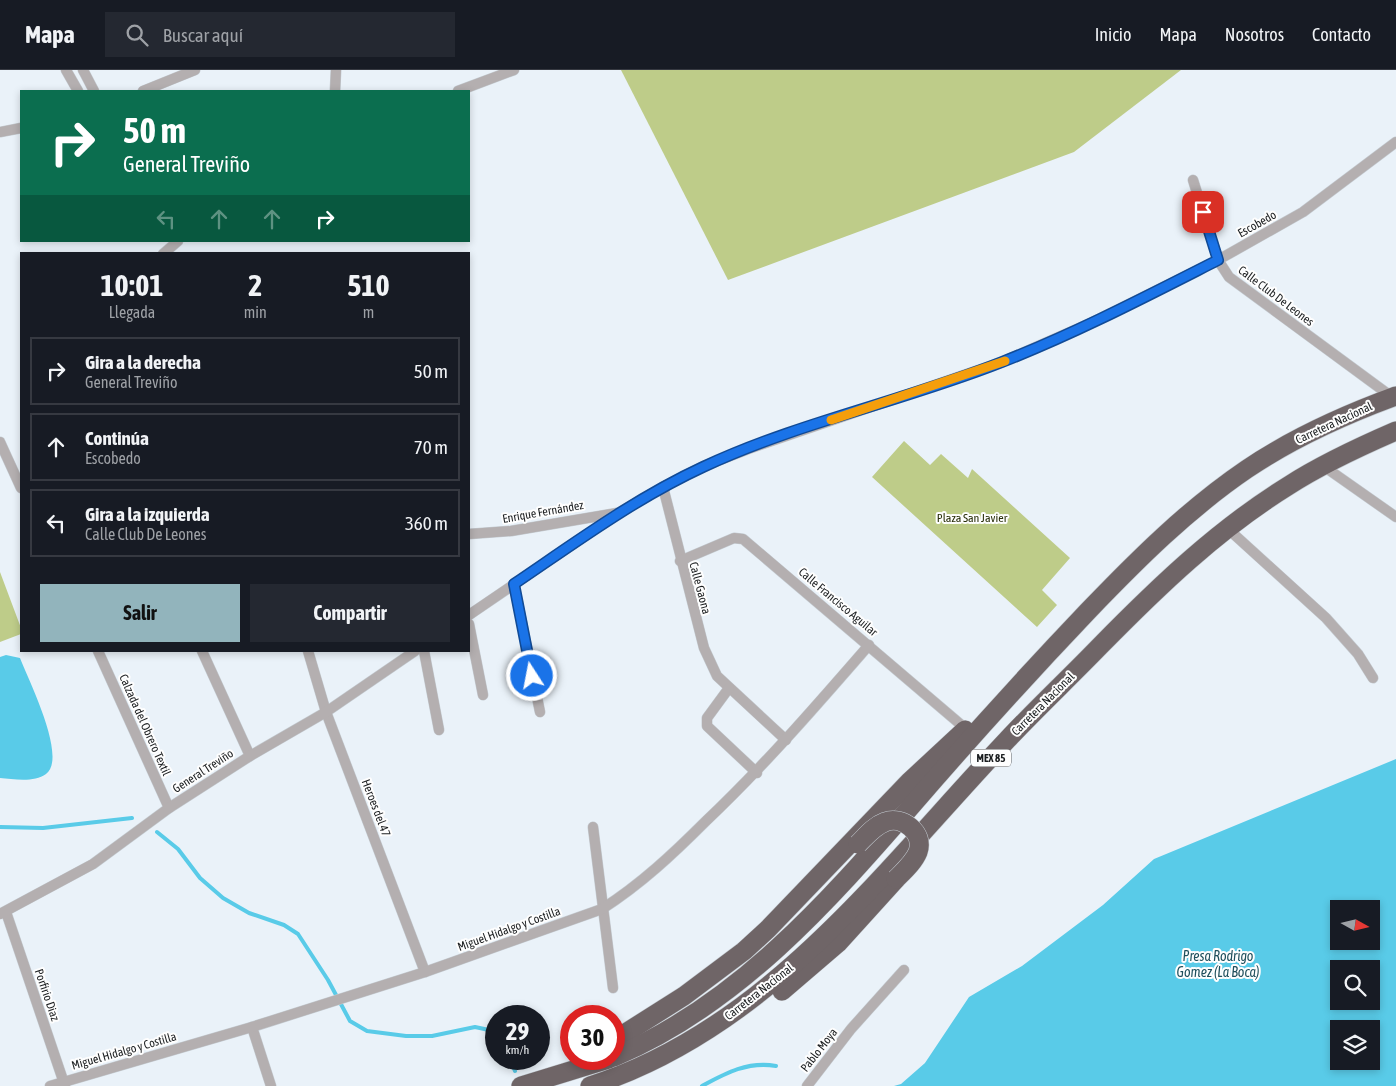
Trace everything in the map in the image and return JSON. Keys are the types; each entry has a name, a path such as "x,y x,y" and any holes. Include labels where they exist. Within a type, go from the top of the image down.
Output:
{"highway":[{"name":"Carretera Nacional","path":"625,1049 656,1037 689,1017 771,956 846,882 986,720 1119,579 1152,546 1213,494 1280,448 1360,409 1394,397"},
{"name":"Carretera Nacional","path":"590,1086 633,1071 682,1045 727,1017 786,972 839,923 1007,740 1181,566 1227,528 1280,490 1322,465 1396,431"},
{"name":"MEX 85","path":"625,1033 698,986 744,951 768,929 910,782 966,729 986,720"},
{"name":"MEX 85","path":"625,1044 759,948 814,894 858,844 875,828 888,820 901,821 915,832 920,841 918,853 838,943 782,992 714,1040 677,1062 625,1086"},
{"name":"Carretera Nacional","path":"521,1086 567,1070"}],"street":[{"path":"66,70 77,90"},
{"path":"83,70 93,90"},
{"path":"145,90 195,70"},
{"path":"335,90 336,70"},
{"path":"461,90 514,70"},
{"path":"0,132 20,128"},
{"name":"Escobedo","path":"620,512 704,466 748,449 1002,362 1093,322 1218,260 1303,212 1396,142"},
{"name":"Calle Club De Leones","path":"1193,180 1218,260 1236,283 1394,397"},
{"path":"164,252 177,242"},
{"path":"0,442 20,486"},
{"path":"10,465 20,460"},
{"path":"1322,465 1396,517"},
{"name":"Calle Gaona","path":"662,488 704,648 717,676 786,740"},
{"path":"470,614 620,512"},
{"name":"Enrique Fernández","path":"470,534 511,531 620,512"},
{"path":"1227,528 1326,618 1358,654 1373,678"},
{"name":"Calle Francisco Aguilar","path":"680,561 734,538 743,539 966,729"},
{"path":"514,584 540,712"},
{"path":"470,629 483,695"},
{"name":"Miguel Hidalgo y Costilla","path":"50,1086 64,1084 252,1027 425,972 602,909 623,896 662,864 757,773 869,645"},
{"name":"Calzada del Obrero Textil","path":"98,652 169,808"},
{"path":"202,652 250,756"},
{"name":"Heroes del 47","path":"308,652 326,712 425,972"},
{"name":"General Treviño","path":"3,913 93,864 169,808 250,756 326,712 414,652"},
{"path":"424,652 439,730"},
{"path":"729,688 707,718 707,726 757,773"},
{"path":"592,827 613,988"},
{"name":"Porfirio Diaz","path":"3,913 64,1084"},
{"name":"Pablo Moya","path":"807,1086 851,1029 904,970"},
{"path":"252,1027 271,1086"}],"green space":[{"path":"621,70 1181,70 1074,152 728,280"},
{"name":"Plaza San Javier","path":"904,441 930,465 941,454 968,478 972,469 1070,558 1042,590 1057,605 1037,627 872,477"},
{"path":"0,572 20,625 20,634 0,642"}],"water":[{"path":"6,655 20,658 38,700 50,736 52,765 46,774 36,779 0,778 0,657"},
{"name":"Presa Rodrigo Gomez (La Boca)","path":"1396,759 1396,1086 894,1086 901,1084 925,1063 969,997 1022,966 1103,905 1154,859"}],"waterway":[{"path":"0,827 43,828 132,818"},
{"path":"157,832 178,849 200,878 223,898 249,913 284,925 298,934 328,980 350,1021 367,1031 406,1036 432,1036 475,1027 485,1029"},
{"path":"702,1086 738,1069 756,1065 776,1066"}],"slow traffic":[{"path":"831,420 936,386 1005,361"}],"route":[{"path":"532,676 514,584 620,512 704,466 748,449 1002,362 1093,322 1218,260 1203,212"}]}
